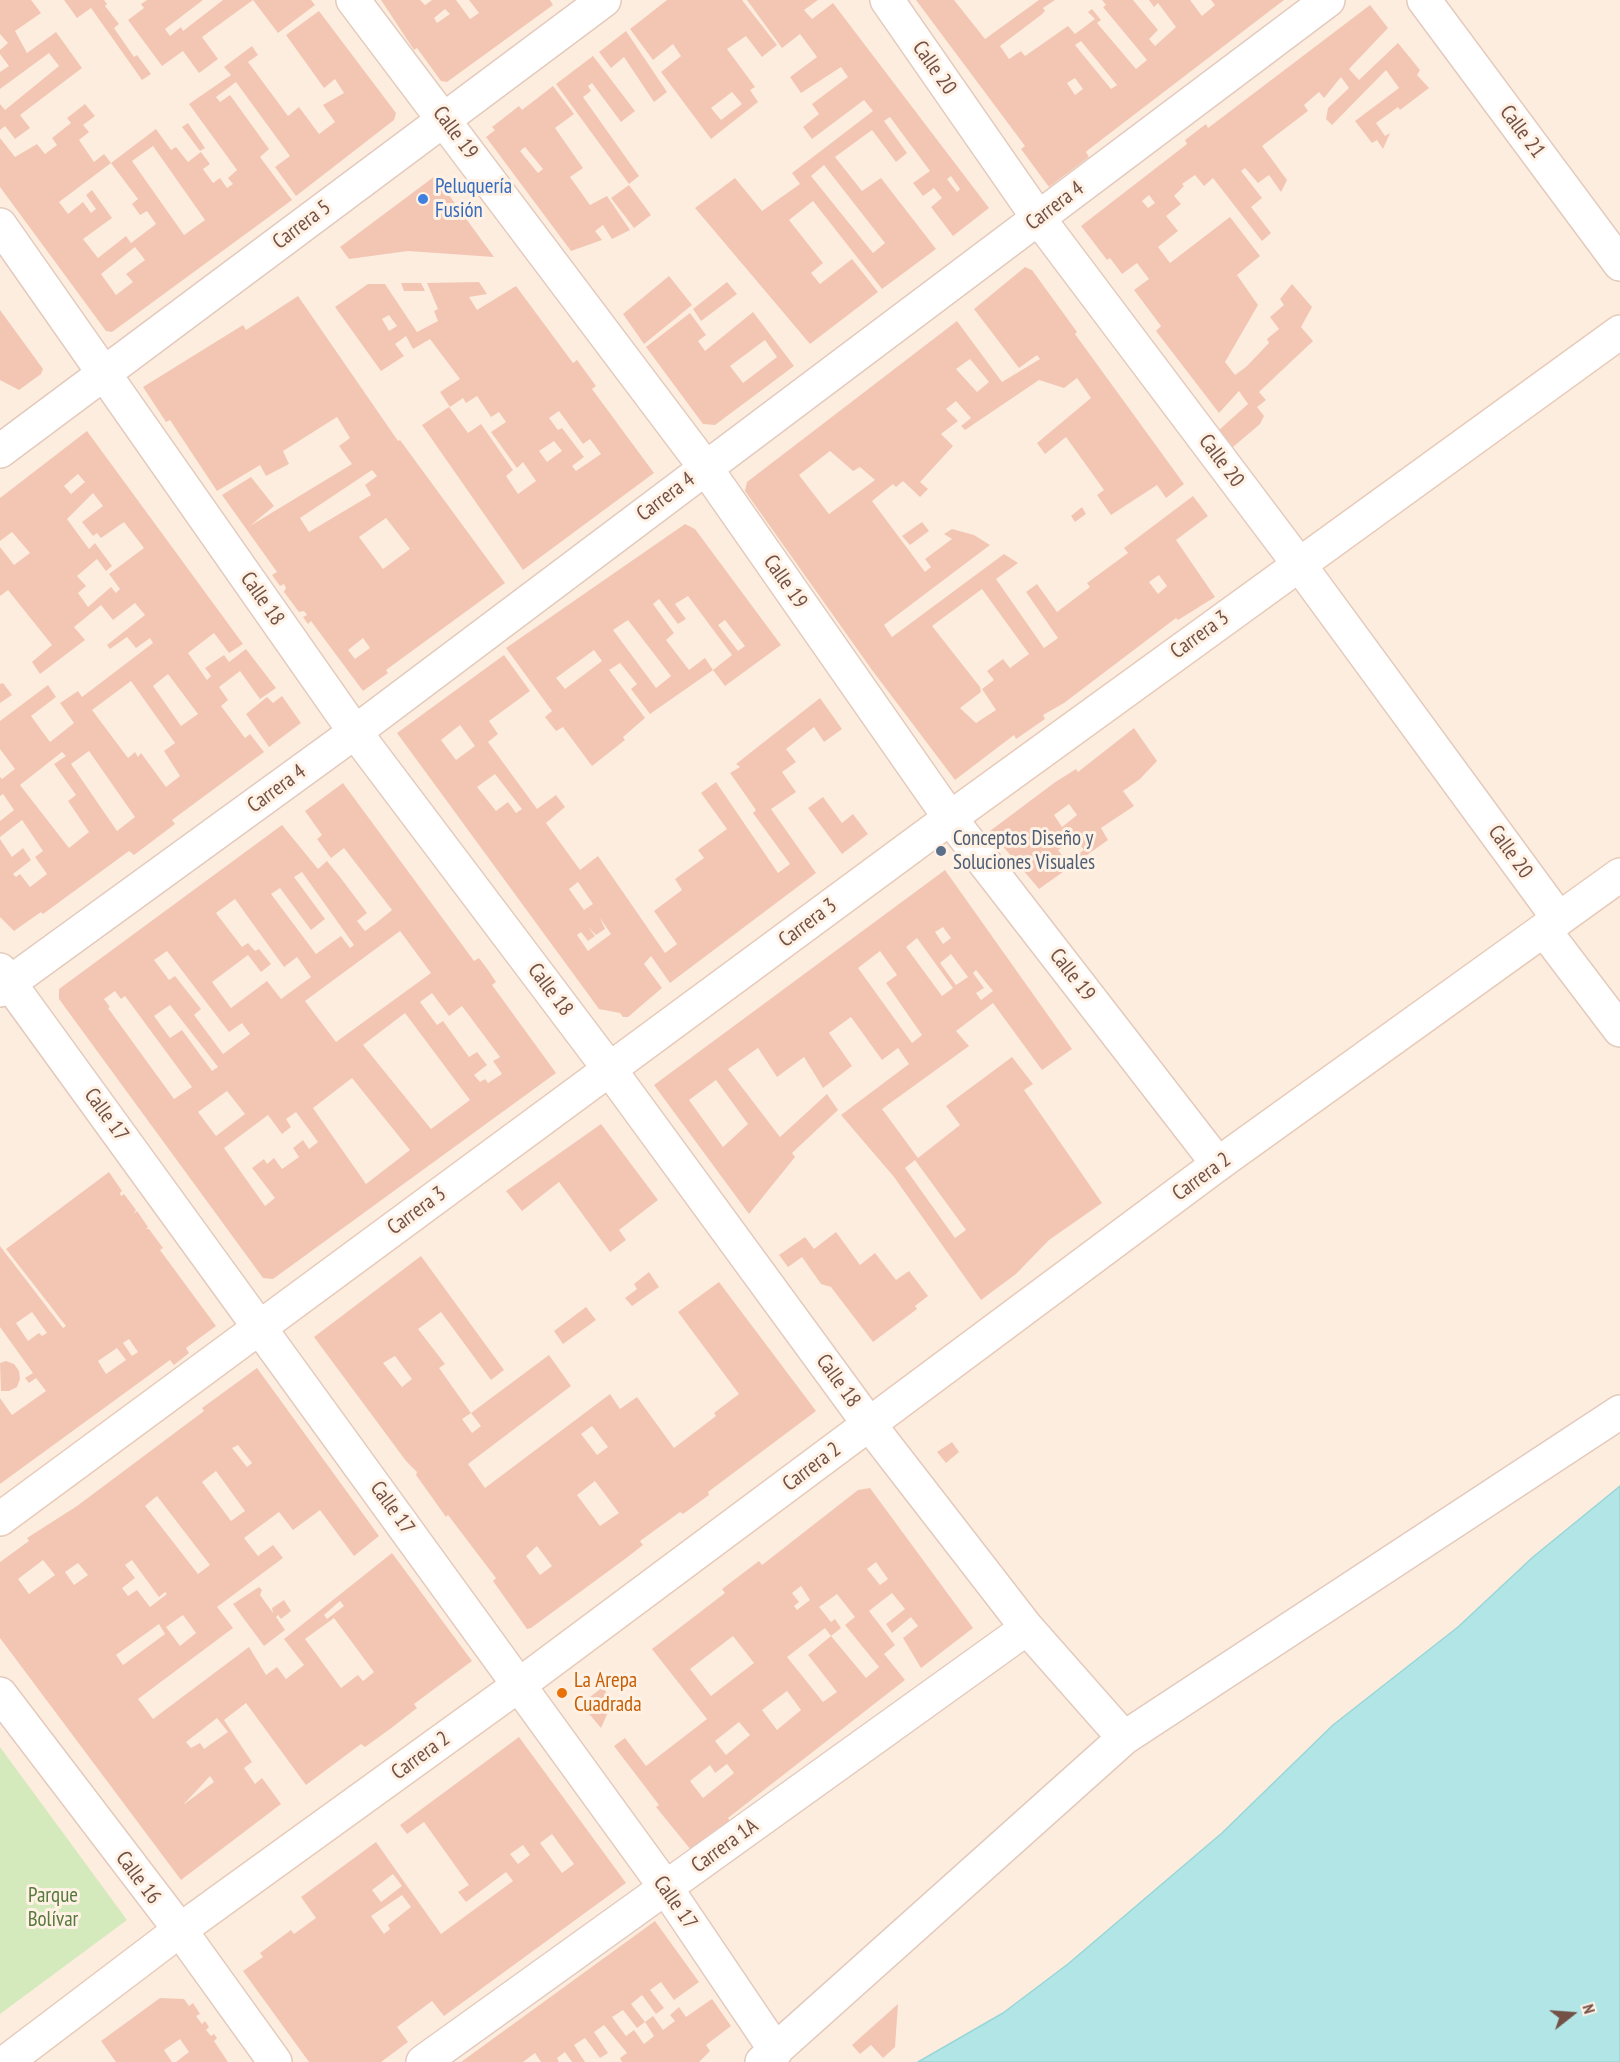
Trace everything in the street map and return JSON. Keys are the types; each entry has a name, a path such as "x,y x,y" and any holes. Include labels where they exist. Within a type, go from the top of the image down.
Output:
{"street":[{"name":"Calle 19","path":"353,0 705,467 950,818 1218,1164"},
{"name":"Carrera 5","path":"0,450 604,0"},
{"name":"Calle 20","path":"886,0 1039,219 1298,563 1551,924 1620,1030"},
{"name":"Carrera 4","path":"3,981 356,732 1328,0"},
{"name":"Calle 21","path":"1424,0 1620,264"},
{"name":"Calle 18","path":"0,225 356,732 610,1070 869,1424 1027,1628 1124,1738"},
{"name":"Carrera 3","path":"0,1519 260,1325 1298,563 1620,332"},
{"name":"Carrera 2","path":"6,2062 180,1930 519,1685 1218,1164 1620,875"},
{"name":"Calle 17","path":"3,981 260,1325 666,1888 769,2056"},
{"path":"769,2056 1124,1738 1620,1412"},
{"name":"Carrera 1A","path":"423,2062 1027,1628"},
{"name":"Calle 16","path":"0,1694 180,1930 275,2062"}],"green space":[{"name":"Parque Bolívar","path":"0,1747 127,1920 0,2014"}],"water":[{"path":"1620,1486 1620,2062 918,2062 1003,2013 1068,1964 1222,1833 1333,1725 1458,1627 1533,1557"}],"building":[{"path":"0,0 31,0 41,13 15,31 27,53 56,32 82,68 20,115 30,128 15,139 5,126 0,130 0,104 5,110 59,66 49,53 0,89 0,72 9,66 0,54 0,50 8,43 0,34"},
{"path":"64,0 104,0 107,4 105,6 119,24 114,28 134,57 137,55 151,74 142,80 91,8 77,18"},
{"path":"147,0 203,0 165,29 170,36 181,27 183,31 223,0 253,0 202,37 218,59 199,73 183,51 162,66 128,20 144,8 141,4"},
{"path":"253,0 311,0 315,5 278,33"},
{"path":"381,0 420,0 425,5 432,0 456,0 470,19 479,13 469,0 550,0 553,5 447,82 441,81 417,48 414,50","holes":["445,9 450,14 437,23 434,18"]},
{"path":"667,0 742,0 777,45 762,57 746,36 727,49 755,87 750,90 758,102 711,139 661,72 681,56 673,44 653,60 630,29","holes":["732,92 742,104 721,120 711,108"]},
{"path":"747,0 818,0 804,10 812,19 833,3 989,208 953,236 931,207 942,198 934,188 923,196 913,183 930,171 890,117 884,121 907,153 896,162 872,130 835,157 862,191 881,178 936,249 882,289 813,201 789,220 823,263 811,273 820,284 852,259 878,292 810,344 695,208 735,178 762,211 800,184 792,173 873,111 864,100 812,139 803,127 819,114 812,104 848,77 841,67 801,93 790,77 817,57 800,34 782,48","holes":["824,165 885,243 873,253 811,176","951,176 960,189 957,192 947,179"]},
{"path":"916,0 954,0 985,39 1039,0 1055,0 1043,8 1045,11 1041,15 1000,46 1009,59 1021,51 1025,56 1068,26 1075,34 1095,19 1088,12 1092,9 1101,20 1097,23 1136,69 1147,60 1103,7 1106,5 1102,0 1133,0 1158,30 1149,39 1155,46 1176,27 1158,3 1154,7 1149,0 1190,0 1202,16 1215,5 1211,0 1284,0 1088,150 1086,152 1089,157 1049,187 1021,149 1025,146","holes":["1081,41 1117,85 1111,89 1075,45","1075,78 1083,89 1075,95 1067,83"]},
{"path":"1370,5 1388,28 1349,69 1359,80 1398,43 1420,70 1417,75 1429,88 1400,110 1398,107 1376,123 1385,136 1390,133 1383,149 1377,140 1372,143 1355,121 1399,88 1386,70 1332,125 1326,119 1328,108 1349,88 1341,77 1324,98 1319,92 1304,105 1308,111 1262,146 1287,180 1281,192 1269,175 1258,183 1245,168 1241,171 1262,198 1251,207 1271,233 1262,241 1213,178 1204,186 1195,175 1182,184 1184,186 1174,196 1181,204 1166,216 1178,231 1158,247 1170,263 1230,217 1260,256 1237,275 1258,305 1225,362 1235,375 1269,343 1267,339 1279,329 1270,317 1284,305 1280,299 1292,284 1312,307 1301,327 1313,341 1259,392 1266,400 1257,407 1264,416 1260,424 1233,447 1219,430 1248,404 1239,391 1219,413 1156,331 1161,326 1134,290 1149,279 1137,263 1122,274 1110,258 1107,260 1081,226 1187,144 1185,140 1206,124 1208,128","holes":["1149,195 1155,203 1148,208 1142,201"]},
{"path":"319,11 396,113 394,120 296,196 275,167 290,156 236,82 216,97 220,102 230,95 269,149 260,157 292,200 112,332 106,331 0,187 0,138 15,157 37,144 45,154 57,145 52,138 71,123 67,118 85,104 95,116 83,125 89,132 79,140 94,162 104,154 111,163 156,129 171,150 176,147 188,162 201,152 210,164 203,169 213,183 220,178 227,188 233,184 228,178 237,170 189,104 231,75 224,67 252,46 258,55 248,62 288,116 299,107 319,134 335,122 323,105 344,93 335,79 324,88 286,35","holes":["153,146 205,220 184,235 132,161","111,163 138,199 132,204 140,215 147,211 156,224 131,243 126,236 98,258 83,239 112,218 92,190 86,195 96,209 91,213 83,202 68,214 59,202","135,247 145,260 126,274 133,282 116,295 101,274"]},
{"path":"626,31 667,92 654,102 624,57 611,68 599,52"},
{"path":"593,56 635,111 621,122 592,83 588,86 591,91 583,97 639,176 629,184 556,84"},
{"path":"553,86 574,114 555,128 583,168 570,177 590,205 607,196 630,230 612,239 603,225 595,231 602,240 571,251 486,137 495,130 492,127 519,106 522,110","holes":["525,147 543,169 538,173 520,151"]},
{"path":"188,123 205,148 200,151 182,127"},
{"path":"435,176 494,257 408,251 349,259 340,247"},
{"path":"629,185 651,215 634,228 611,198"},
{"path":"1025,267 1032,270 1077,332 1075,334 1184,484 1166,498 1157,485 1111,515 1097,495 1104,490 1066,437 1045,454 1037,443 1091,398 1077,378 1064,388 1039,380 965,430 961,426 971,418 956,401 946,409 958,421 941,434 953,446 920,482 928,489 920,497 903,481 896,487 893,484 872,501 925,572 931,567 925,559 952,539 944,534 952,529 974,535 990,545 884,625 892,637 1004,554 1018,563 996,579 1044,648 1058,638 1026,592 1037,584 1057,612 1090,587 1087,583 1128,553 1124,548 1193,496 1208,516 1176,540 1215,597 1178,620 1176,618 1064,703 1043,715 1045,719 1016,739 1014,735 955,780 872,670 745,491 747,482 957,321 1002,382 1040,359 1037,355 1019,368 974,309","holes":["970,359 989,382 977,392 956,369","830,451 853,471 860,467 875,480 829,514 799,475","1159,575 1167,586 1158,594 1149,582","982,589 1029,654 1010,668 1003,659 987,671 994,680 982,689 996,710 976,723 960,708 981,692 980,687 932,626"]},
{"path":"669,276 692,305 644,344 623,314"},
{"path":"479,282 487,294 469,297 477,310 516,286 573,363 577,360 596,386 592,389 654,473 523,570 422,425 449,407 468,433 481,424 513,470 506,476 518,494 536,481 523,462 517,468 491,432 506,422 499,412 491,417 477,396 466,403 463,398 450,407 440,392 460,379 430,339 413,349 406,336 395,344 404,356 381,371 335,307 368,284 385,284 417,332 438,321 434,311 438,309 427,283","holes":["389,315 397,326 389,331 382,319","559,411 583,444 590,439 601,454 576,471 572,466 584,457 562,428 558,430 549,418","554,441 562,451 547,462 539,451"]},
{"path":"727,282 737,294 701,321 693,309"},
{"path":"401,283 421,283 425,291 404,291"},
{"path":"298,296 398,441 400,440 505,583 386,670 388,673 363,691 311,621 308,624 303,617 307,615 304,611 299,612 284,592 286,588 284,584 280,586 272,575 277,572 222,495 251,477 274,506 250,526 352,464 339,446 350,438 337,417 283,451 289,464 266,476 260,465 217,491 170,420 166,422 143,387 243,325 246,330","holes":["372,470 377,476 365,485 371,495 309,532 300,518","386,518 410,549 383,569 359,537","363,638 370,648 355,659 348,650"]},
{"path":"0,310 43,369 41,374 19,390 0,380"},
{"path":"753,312 794,366 715,425 703,424 646,347 690,313 706,335 698,341 705,351","holes":["765,340 777,357 743,383 730,366"]},
{"path":"87,431 243,644 229,653 214,633 188,653 207,680 211,676 205,668 224,655 229,662 246,649 276,688 260,699 240,671 219,687 228,700 221,706 245,738 250,734 264,752 172,820 175,824 134,855 129,851 43,914 41,912 14,931 0,917 0,839 12,857 23,848 31,860 13,874 16,877 20,874 30,887 47,874 35,857 43,851 22,820 0,837 0,821 14,810 3,794 0,796 0,777 2,779 15,769 0,749 0,721 48,685 56,697 31,716 50,742 74,723 60,703 78,691 82,697 153,643 150,638 136,648 127,637 110,649 107,645 145,615 135,603 113,620 101,605 74,627 85,640 40,674 32,662 52,645 8,590 0,596 0,547 14,565 30,553 12,532 0,541 0,498","holes":["78,474 85,482 71,494 64,486","93,493 103,506 82,522 93,536 97,533 101,538 124,522 144,548 109,574 120,589 116,593 111,587 88,607 78,593 86,586 77,576 97,559 106,571 112,566 95,543 89,549 67,519","168,674 198,714 181,726 153,686","131,681 175,743 164,751 180,776 166,787 141,753 138,757 135,752 128,758 92,710","89,751 135,817 117,831 71,764","62,752 66,756 54,764 76,795 68,801 89,832 69,848 20,785"]},
{"path":"1082,507 1086,514 1075,522 1071,516"},
{"path":"922,522 929,531 910,545 902,536"},
{"path":"685,524 695,529 781,645 725,686 713,670 650,714 631,689 637,684 620,663 609,670 645,718 623,737 625,740 592,766 563,727 556,731 545,717 552,711 506,648","holes":["688,596 732,655 713,670 705,658 689,670 666,640 674,633 653,604 659,599 678,624 686,619 675,604","628,620 671,676 656,688 613,630","725,620 745,646 738,651 718,625","594,650 602,661 565,689 556,678"]},
{"path":"504,655 530,691 489,721 498,734 488,742 537,809 556,795 565,807 546,823 580,870 598,856 665,953 677,944 654,911 682,890 675,879 704,858 698,850 727,829 701,793 716,782 778,873 790,864 753,813 756,810 730,773 740,767 736,764 820,698 842,729 824,742 814,727 786,749 796,762 782,772 796,792 771,809 816,873 670,983 651,956 644,964 662,988 628,1017 599,1009 397,733","holes":["460,725 475,746 456,760 441,740","495,774 522,809 516,813 508,802 496,811 477,787","578,882 593,904 584,910 569,889","600,918 611,934 588,951 577,935 581,932 588,941 595,936 588,927 596,935 605,929"]},
{"path":"3,683 12,695 0,703 0,684"},
{"path":"282,696 301,723 269,747 246,714 267,697 273,703"},
{"path":"1134,728 1157,761 1140,779 1123,791 1134,806 1101,828 1108,840 1039,889 990,831 1054,783 1076,769 1078,772","holes":["1069,804 1077,815 1062,827 1054,815","1075,838 1084,850 1067,862 1058,850"]},
{"path":"343,783 474,961 479,958 488,970 496,982 492,985 556,1073 273,1279 263,1278 59,999 59,989 282,825 318,869 327,861 340,877 367,913 357,921 365,931 375,924 392,910 344,848 331,858 317,839 322,835 305,811","holes":["302,872 354,945 350,948 341,936 316,954 271,894 280,888 311,930 325,919 294,877","235,899 284,967 297,957 311,977 281,999 267,981 231,1008 212,982 248,955 261,972 271,964 259,949 255,951 248,943 242,947 216,913","400,931 431,973 336,1042 305,1001","167,951 229,1032 242,1023 250,1034 223,1054 194,1015 201,1009 175,976 169,980 154,960","115,991 121,999 125,996 192,1087 174,1099 108,1008 110,1007 104,999","432,993 449,1016 462,1006 500,1057 493,1061 502,1074 488,1083 485,1079 480,1082 474,1075 487,1065 477,1052 469,1057 443,1021 437,1025 420,1002","170,1005 218,1067 212,1071 182,1030 170,1038 154,1016","405,1013 470,1100 431,1129 363,1045","352,1078 410,1150 366,1184 313,1108","227,1091 245,1114 216,1136 198,1112","296,1112 318,1142 309,1149 303,1140 293,1148 299,1157 282,1169 274,1158 267,1164 264,1159 252,1168 275,1198 265,1206 224,1148 268,1115 282,1134 291,1127 286,1119"]},
{"path":"823,797 842,823 853,814 868,834 842,854 808,808"},
{"path":"945,870 1072,1049 1042,1070 993,1003 956,1031 969,1046 882,1109 918,1158 960,1125 946,1106 1012,1057 1033,1084 1024,1090 1102,1203 1049,1240 1016,1274 981,1300 894,1177 841,1115 909,1064 898,1048 882,1060 851,1017 829,1033 852,1066 823,1088 804,1057 777,1077 758,1048 728,1069 780,1137 827,1094 838,1110 792,1153 795,1157 749,1214 654,1085","holes":["943,927 951,938 943,944 935,932","917,938 953,988 942,996 906,947","880,951 897,975 886,983 922,1035 912,1043 858,968","951,954 968,977 956,985 940,963","976,970 993,991 981,1000 976,993 984,988 973,973","716,1080 748,1124 723,1147 689,1100","915,1160 966,1230 955,1238 905,1168"]},
{"path":"601,1124 658,1200 619,1230 626,1240 610,1252 559,1182 522,1211 506,1191"},
{"path":"109,1172 122,1191 121,1196 124,1194 136,1210 134,1214 137,1211 148,1227 146,1229 149,1229 163,1248 160,1250 216,1326 186,1348 189,1353 174,1365 170,1360 0,1484 0,1398 12,1415 46,1391 36,1378 29,1383 25,1378 33,1373 0,1327 0,1246 63,1328 66,1326 6,1249","holes":["32,1312 47,1333 42,1336 39,1333 28,1341 16,1323","129,1339 138,1352 132,1356 123,1343","117,1348 126,1360 106,1374 98,1361"]},
{"path":"836,1232 860,1265 875,1253 896,1280 909,1271 928,1296 915,1306 917,1309 873,1342 831,1287 821,1284 802,1257 788,1267 779,1255 805,1237 814,1249"},
{"path":"421,1256 504,1370 491,1380 441,1312 418,1329 445,1364 439,1368 471,1413 549,1355 571,1386 468,1464 485,1488 610,1394 620,1409 637,1397 674,1448 716,1416 714,1413 739,1394 678,1312 719,1282 816,1411 708,1492 709,1495 683,1514 680,1512 640,1541 643,1545 625,1559 527,1629 493,1581 496,1578 448,1515 446,1517 416,1475 417,1472 406,1461 314,1337","holes":["395,1356 412,1379 402,1387 383,1363","471,1413 481,1426 472,1433 462,1419","592,1426 608,1447 597,1455 581,1434","595,1481 619,1513 600,1526 577,1495","537,1546 552,1566 540,1575 526,1556"]},
{"path":"649,1272 659,1287 632,1306 625,1298 637,1289 634,1284"},
{"path":"586,1307 596,1320 563,1344 554,1331"},
{"path":"6,1361 14,1364 19,1371 20,1379 17,1387 9,1391 1,1391 0,1363"},
{"path":"257,1368 379,1536 354,1556 320,1510 293,1530 279,1512 244,1538 258,1556 273,1545 283,1558 217,1607 233,1628 138,1699 153,1719 249,1647 266,1675 277,1667 286,1679 304,1665 284,1639 392,1553 472,1661 414,1704 417,1708 390,1729 365,1747 361,1744 306,1785 246,1703 224,1720 252,1762 244,1768 255,1784 262,1778 281,1804 181,1880 0,1638 0,1562 29,1541 27,1538 77,1506 204,1411 202,1408","holes":["238,1445 252,1463 247,1467 232,1448","216,1471 245,1511 231,1521 202,1482","157,1496 210,1565 198,1574 145,1506","43,1560 55,1575 29,1594 18,1579","132,1560 159,1597 165,1592 167,1594 150,1607 137,1590 128,1596 122,1588 135,1578 125,1565","78,1563 88,1575 74,1585 65,1572","340,1601 344,1606 327,1619 324,1615","183,1615 196,1633 180,1646 166,1627","334,1618 374,1672 363,1681 358,1675 341,1688 305,1639","159,1624 165,1634 123,1665 116,1655","217,1718 228,1732 204,1749 200,1743 191,1748 186,1742","210,1776 214,1782 183,1805"]},
{"path":"952,1442 959,1452 946,1463 937,1452"},
{"path":"870,1488 973,1628 921,1668 903,1638 918,1626 911,1617 892,1633 886,1624 905,1609 892,1593 874,1607 869,1611 895,1645 884,1654 905,1680 728,1818 731,1823 691,1850 656,1807 659,1805 614,1746 625,1738 646,1766 707,1719 652,1649 725,1593 722,1589 759,1561 762,1565 858,1490","holes":["876,1562 888,1579 880,1585 867,1569","801,1586 810,1600 797,1610 794,1606 799,1602 792,1593","837,1594 855,1617 845,1625 879,1667 866,1678 831,1636 841,1628 835,1619 831,1622 819,1607","825,1628 831,1636 808,1655 837,1692 823,1702 787,1657","733,1636 754,1663 711,1696 690,1669","787,1691 801,1710 777,1730 762,1710","739,1722 750,1735 726,1755 715,1741","727,1764 734,1773 703,1798 690,1781 710,1765 715,1773"]},
{"path":"259,1587 262,1590 260,1595 273,1613 272,1608 284,1600 291,1611 281,1619 278,1615 276,1617 285,1630 264,1646 233,1604"},
{"path":"603,1687 612,1703 601,1728 585,1709 586,1700"},
{"path":"519,1737 626,1883 444,2016 432,2001 397,2027 408,2042 381,2062 309,2062 243,1971 263,1957 260,1953 291,1930 294,1934 316,1918 301,1897 376,1842 441,1934 513,1881 506,1872 466,1902 458,1892 469,1885 424,1822 407,1834 400,1825","holes":["552,1834 574,1864 562,1873 540,1843","523,1845 530,1855 518,1864 510,1854","393,1874 402,1886 381,1902 372,1890","402,1895 411,1907 388,1925 390,1929 384,1934 371,1916"]},
{"path":"655,1921 699,1982 674,2000 661,1982 650,1990 664,2008 656,2014 642,1995 631,2004 645,2022 653,2016 663,2030 675,2021 670,2015 679,2007 686,2017 712,1999 731,2026 706,2045 710,2051 699,2062 622,2062 620,2058 627,2053 604,2025 594,2032 608,2053 600,2058 585,2038 574,2045 585,2062 572,2062 565,2052 557,2058 559,2062 541,2062 535,2053 523,2062 461,2062","holes":["623,2010 637,2028 645,2022 654,2036 644,2044 634,2030 626,2036 612,2017"]},
{"path":"160,1998 184,1999 189,2006 193,2003 200,2014 196,2016 202,2024 205,2021 209,2027 206,2030 211,2036 214,2034 217,2038 214,2041 228,2062 176,2062 189,2052 180,2039 164,2050 172,2062 116,2062 101,2041"},
{"path":"898,2004 895,2047 883,2058 871,2045 860,2054 852,2045"}],"place":[{"name":"Peluquería Fusión","path":"423,199"},
{"name":"Conceptos Diseño y Soluciones Visuales","path":"941,851"},
{"name":"La Arepa Cuadrada","path":"562,1693"}]}
